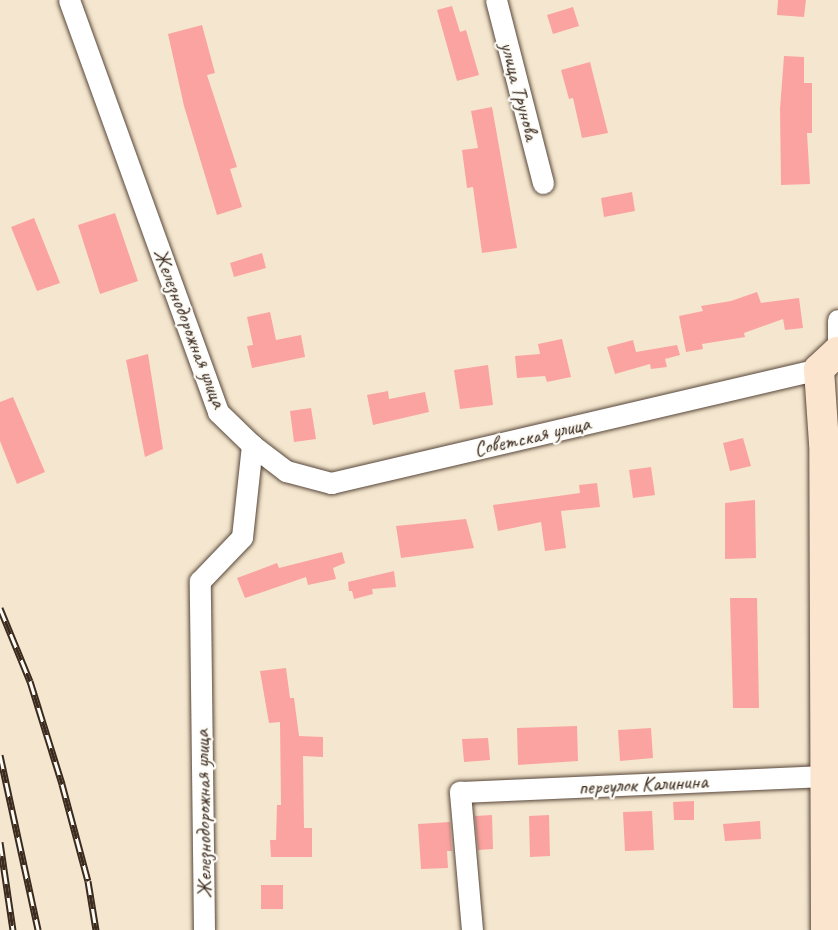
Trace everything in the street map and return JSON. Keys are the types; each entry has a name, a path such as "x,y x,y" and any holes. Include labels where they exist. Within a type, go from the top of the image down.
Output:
{"street":[{"name":"Железнодорожная улица","path":"69,0 218,412 252,445 242,537 200,581 204,930"},
{"name":"улица Трунова","path":"496,0 543,183"},
{"path":"826,930 824,443 831,358 838,320"},
{"name":"Советская улица","path":"252,445 286,471 331,483 831,358"},
{"name":"переулок Калинина","path":"472,930 460,792 826,776"}],"building":[{"path":"778,0 806,0 804,17 777,15"},
{"path":"452,6 460,32 466,30 479,75 457,81 437,10"},
{"path":"573,7 579,26 553,34 547,15"},
{"path":"202,25 215,73 207,75 237,167 230,169 242,207 217,215 184,106 168,34"},
{"path":"784,56 804,57 804,83 812,83 812,133 807,133 810,184 781,185 780,109"},
{"path":"590,62 608,133 582,138 573,98 569,99 561,70"},
{"path":"492,107 517,248 482,253 473,187 467,188 462,150 478,148 471,111"},
{"path":"632,192 635,211 604,217 601,198"},
{"path":"115,213 138,281 100,294 78,225"},
{"path":"34,218 60,283 37,291 11,227"},
{"path":"262,253 266,268 234,277 230,263"},
{"path":"757,292 761,303 799,298 803,328 785,330 783,319 744,333 745,337 702,344 703,349 686,352 679,316 703,311 701,306 731,301"},
{"path":"270,312 276,340 301,335 305,357 252,368 247,346 253,345 247,317"},
{"path":"562,339 571,377 547,382 545,376 517,378 515,356 540,354 538,344"},
{"path":"633,340 636,352 677,345 680,355 665,359 667,367 651,369 650,364 615,374 607,347"},
{"path":"148,354 163,449 145,457 126,360"},
{"path":"488,365 493,405 460,409 454,370"},
{"path":"388,391 389,399 425,392 429,412 373,425 367,395"},
{"path":"13,397 45,472 17,484 0,441 0,402"},
{"path":"311,408 316,439 294,442 290,411"},
{"path":"743,438 751,466 730,471 723,443"},
{"path":"651,467 655,495 633,498 629,470"},
{"path":"597,483 600,507 561,511 566,548 545,551 541,522 498,531 493,505 580,493 579,485"},
{"path":"755,500 756,558 725,559 725,503"},
{"path":"466,519 474,548 401,558 396,526"},
{"path":"342,552 345,563 333,568 336,579 308,585 306,577 245,598 237,578 277,563 279,568"},
{"path":"394,571 396,587 372,589 373,594 354,599 352,591 349,591 348,582"},
{"path":"730,598 757,598 759,708 733,708"},
{"path":"286,668 290,698 294,698 299,736 323,737 323,757 303,756 304,828 312,828 312,857 271,857 270,840 276,840 277,805 281,805 280,722 269,723 260,671"},
{"path":"577,726 578,761 518,765 517,728"},
{"path":"651,728 653,758 620,761 618,730"},
{"path":"488,738 490,760 464,762 462,739"},
{"path":"694,801 694,820 674,820 673,802"},
{"path":"652,811 654,850 625,851 623,812"},
{"path":"492,815 493,849 478,850 475,816"},
{"path":"549,815 550,856 530,857 529,816"},
{"path":"760,821 761,839 725,841 723,824"},
{"path":"450,822 452,851 447,851 448,868 421,869 418,824"},
{"path":"261,885 283,885 283,909 261,909"}],"railway":[{"path":"0,608 30,681 62,784 88,881 96,930"},
{"path":"0,755 38,930"},
{"path":"0,842 13,930"}]}
